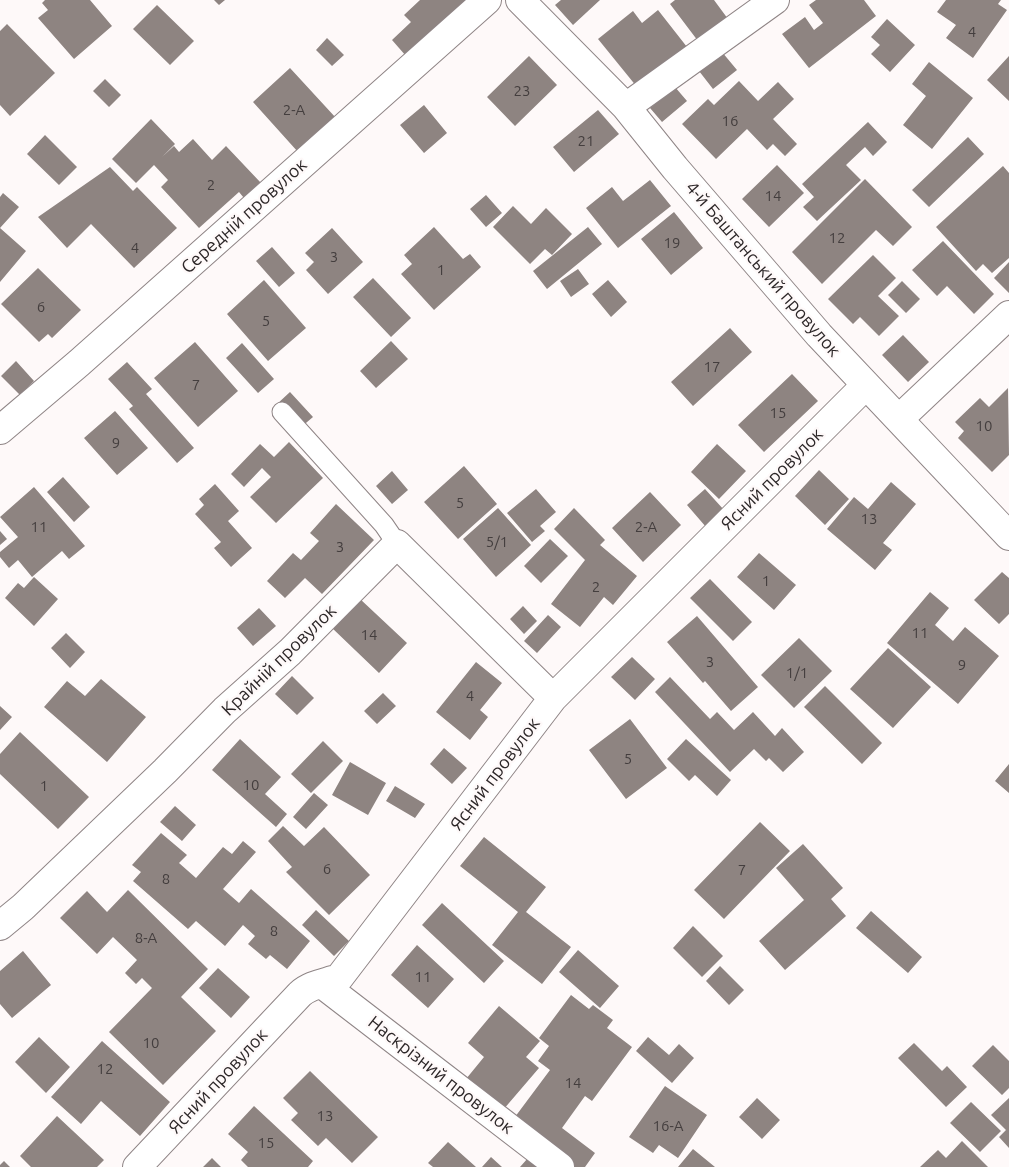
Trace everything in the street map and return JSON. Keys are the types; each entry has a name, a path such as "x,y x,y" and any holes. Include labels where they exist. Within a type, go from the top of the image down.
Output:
{"street":[{"name":"Середній провулок","path":"0,430 87,356 487,0"},
{"name":"4-й Баштанський провулок","path":"520,0 626,107 675,168 819,335 1009,536"},
{"path":"626,107 775,0"},
{"path":"899,419 1009,315"},
{"name":"Ясний провулок","path":"136,1167 300,994 309,986 339,978 553,698 866,385"},
{"path":"397,544 553,698"},
{"name":"Крайній провулок","path":"0,926 23,907 137,798 225,710 290,652 397,544"},
{"name":"Наскрізний провулок","path":"322,984 560,1167"}],"lane":[{"path":"282,412 384,525 397,544"}],"building":[{"path":"45,0 90,0 112,26 74,59 38,18 48,10 42,3"},
{"path":"214,0 225,0 219,5"},
{"path":"420,0 466,0 406,56 392,40 411,22 404,15"},
{"path":"561,0 600,0 573,25 555,5"},
{"path":"675,0 714,0 728,19 698,41 670,4"},
{"path":"816,0 864,0 876,16 809,68 782,34 805,17 814,30 823,23 809,5"},
{"path":"946,0 1001,0 998,4 1007,10 973,58 946,38 956,25 937,12"},
{"path":"157,5 194,41 170,65 133,29"},
{"path":"658,10 687,47 637,87 598,39 633,11 642,23"},
{"path":"887,19 915,45 890,72 871,54 880,45 871,37"},
{"path":"7,24 55,73 10,116 0,105 0,31"},
{"path":"327,38 344,55 332,66 316,50"},
{"path":"722,52 737,70 713,89 699,71"},
{"path":"529,56 557,85 515,126 487,97"},
{"path":"1009,56 1009,101 987,80"},
{"path":"929,62 973,98 932,149 903,125 926,96 912,84"},
{"path":"290,68 336,118 298,152 253,102"},
{"path":"105,79 121,95 109,107 93,91"},
{"path":"739,81 758,101 778,82 794,99 773,119 797,144 785,156 773,144 767,150 747,129 716,159 682,124 708,99 714,105"},
{"path":"675,87 687,101 662,122 650,108"},
{"path":"424,105 447,133 424,153 400,125"},
{"path":"598,110 619,134 574,172 553,147"},
{"path":"151,119 175,144 162,157 174,146 179,152 193,139 212,160 226,146 261,183 244,198 239,192 199,228 161,187 168,180 154,165 136,183 112,159"},
{"path":"868,122 887,142 873,156 865,147 846,165 861,180 817,221 803,207 814,197 802,184"},
{"path":"45,135 77,167 59,185 27,154"},
{"path":"968,137 984,154 929,207 912,190"},
{"path":"777,165 804,193 769,227 742,199"},
{"path":"1003,166 1009,173 1009,258 992,273 983,264 976,271 936,227"},
{"path":"110,167 133,191 137,187 177,228 134,268 91,224 67,248 38,217"},
{"path":"865,179 912,227 893,246 876,230 822,284 792,252"},
{"path":"650,180 671,206 618,248 586,208 612,187 623,201"},
{"path":"3,193 19,207 0,228 0,197"},
{"path":"486,195 502,213 486,227 470,209"},
{"path":"513,206 531,224 546,208 572,234 552,255 545,249 530,264 493,227"},
{"path":"674,212 703,248 671,275 641,239"},
{"path":"434,227 463,259 470,254 481,267 434,310 401,274 412,264 404,255"},
{"path":"588,227 602,244 547,289 533,271"},
{"path":"0,228 26,251 0,282"},
{"path":"332,228 363,262 328,294 306,270 314,262 305,253"},
{"path":"943,241 994,294 974,314 947,286 937,296 912,270"},
{"path":"272,247 295,273 279,287 256,261"},
{"path":"873,255 896,278 878,296 899,316 879,336 860,317 853,324 828,299"},
{"path":"1009,262 1009,293 994,278"},
{"path":"38,268 81,310 52,338 48,334 39,342 1,304"},
{"path":"578,269 589,284 571,297 560,281"},
{"path":"373,278 411,318 391,337 353,297"},
{"path":"264,280 306,328 268,361 227,314"},
{"path":"608,280 627,302 611,317 592,294"},
{"path":"902,281 920,299 906,313 888,295"},
{"path":"730,328 752,352 693,406 671,382"},
{"path":"903,335 929,362 908,382 882,355"},
{"path":"391,341 408,359 376,388 360,371"},
{"path":"195,342 238,391 198,427 154,378"},
{"path":"242,343 274,379 258,393 226,358"},
{"path":"16,361 34,381 20,395 1,376"},
{"path":"127,362 152,389 146,394 194,448 177,463 129,409 133,406 108,379"},
{"path":"792,374 818,401 764,452 738,425"},
{"path":"1008,388 1009,455 992,472 958,438 964,431 955,422 980,398 989,407"},
{"path":"290,392 313,417 300,428 277,404"},
{"path":"115,411 148,448 117,475 84,438"},
{"path":"289,442 323,478 276,523 250,497 271,477 262,468 244,487 231,474 260,444 274,457"},
{"path":"717,444 746,471 719,499 691,472"},
{"path":"464,466 497,504 458,539 424,502"},
{"path":"819,470 849,499 825,525 795,496"},
{"path":"392,471 408,490 392,504 376,486"},
{"path":"63,477 90,507 74,522 47,492"},
{"path":"891,482 916,504 883,543 892,550 875,570 827,529 854,497 868,509"},
{"path":"215,484 239,511 228,521 252,548 231,567 214,548 221,542 195,514 204,505 199,499"},
{"path":"34,487 85,546 69,559 62,551 32,577 18,560 9,568 0,557 0,552 18,537 0,517"},
{"path":"536,489 556,512 540,526 545,531 532,542 507,513"},
{"path":"705,489 724,510 706,527 687,505"},
{"path":"650,492 681,525 643,562 612,528"},
{"path":"336,504 374,540 322,594 305,578 285,598 267,581 293,553 301,560 319,541 310,533"},
{"path":"498,508 531,545 496,577 463,539"},
{"path":"574,508 605,540 600,545 637,576 613,605 604,597 580,627 551,604 585,560 554,529"},
{"path":"0,531 7,539 0,545"},
{"path":"550,539 568,556 541,583 524,566"},
{"path":"759,553 796,585 774,610 737,577"},
{"path":"1002,572 1009,578 1009,614 999,624 974,600"},
{"path":"34,577 58,599 34,626 5,598 18,583 24,588"},
{"path":"710,579 752,622 733,641 690,598"},
{"path":"930,592 949,608 935,625 953,641 965,627 999,656 958,704 887,643"},
{"path":"359,598 407,643 379,673 331,627"},
{"path":"523,606 537,621 524,634 510,619"},
{"path":"259,608 276,626 253,646 237,628"},
{"path":"548,615 561,627 537,653 524,641"},
{"path":"697,616 758,687 731,711 667,642"},
{"path":"66,633 85,652 70,668 51,648"},
{"path":"799,638 832,671 794,708 761,675"},
{"path":"888,648 931,687 893,728 850,689"},
{"path":"632,657 655,679 635,700 611,677"},
{"path":"476,662 502,683 480,710 488,717 470,740 436,712"},
{"path":"292,676 314,698 297,715 275,694"},
{"path":"670,677 710,719 717,712 734,730 753,712 775,736 782,728 804,752 783,772 769,758 766,761 754,749 730,772 655,692"},
{"path":"101,679 146,717 107,762 44,707 67,681 85,696"},
{"path":"825,686 882,743 862,764 804,707"},
{"path":"383,693 396,706 377,724 364,711"},
{"path":"0,706 12,717 0,730"},
{"path":"630,719 667,768 626,799 589,750"},
{"path":"20,732 89,797 58,829 0,774 0,754"},
{"path":"240,739 281,777 265,794 287,814 276,827 212,770"},
{"path":"686,739 731,780 717,796 695,775 689,781 667,759"},
{"path":"323,741 343,761 311,793 291,774"},
{"path":"444,748 467,768 452,784 430,764"},
{"path":"350,762 386,783 368,815 332,795"},
{"path":"1009,764 1009,793 995,781"},
{"path":"395,786 425,804 415,818 386,801"},
{"path":"314,793 328,805 306,829 293,817"},
{"path":"175,806 196,825 182,841 160,822"},
{"path":"760,822 790,851 724,919 694,890"},
{"path":"283,826 304,846 324,827 370,875 329,915 286,872 292,867 268,841"},
{"path":"161,833 187,855 179,863 196,878 223,847 232,854 243,841 256,852 223,889 239,903 251,889 310,941 287,969 270,955 266,959 248,944 255,936 243,925 225,946 196,921 188,929 133,881 141,872 132,865"},
{"path":"484,837 546,887 526,912 571,947 542,984 492,945 518,912 460,866"},
{"path":"803,844 843,888 831,899 846,916 785,970 759,941 804,900 776,868"},
{"path":"128,890 208,969 181,997 216,1031 163,1085 109,1032 152,988 142,978 136,984 125,973 137,960 113,937 97,954 60,918 87,891 107,912"},
{"path":"442,903 504,961 484,983 422,925"},
{"path":"316,910 349,941 334,956 302,925"},
{"path":"871,911 922,957 908,973 856,928"},
{"path":"693,926 723,956 702,977 673,948"},
{"path":"417,945 454,979 428,1008 391,975"},
{"path":"578,950 619,986 600,1008 559,972"},
{"path":"23,951 51,985 12,1018 0,1004 0,971"},
{"path":"720,966 744,990 729,1005 706,981"},
{"path":"218,968 250,997 231,1018 199,988"},
{"path":"571,995 589,1009 593,1005 613,1020 607,1028 632,1047 592,1101 585,1096 562,1128 595,1153 585,1167 574,1167 512,1121 550,1070 538,1061 549,1046 539,1038"},
{"path":"499,1006 540,1041 526,1057 539,1068 503,1110 466,1079 484,1057 468,1043"},
{"path":"39,1037 70,1067 46,1093 15,1062"},
{"path":"648,1037 669,1055 679,1044 694,1058 672,1083 636,1051"},
{"path":"102,1041 170,1102 140,1136 101,1101 81,1124 51,1097"},
{"path":"914,1043 942,1071 947,1066 967,1087 946,1107 898,1058"},
{"path":"993,1045 1009,1061 1009,1088 1002,1095 972,1066"},
{"path":"310,1071 378,1137 352,1163 326,1138 318,1146 291,1120 298,1113 283,1098"},
{"path":"665,1086 707,1115 678,1158 659,1145 653,1153 629,1137"},
{"path":"757,1098 780,1120 762,1139 739,1117"},
{"path":"1009,1098 1009,1148 999,1137 1006,1130 991,1115"},
{"path":"971,1102 1001,1131 980,1152 950,1123"},
{"path":"254,1106 313,1161 308,1167 248,1167 241,1160 248,1152 228,1134"},
{"path":"57,1116 104,1160 97,1167 31,1167 20,1156"},
{"path":"962,1141 988,1167 920,1167 938,1150 946,1158"},
{"path":"448,1142 476,1167 433,1167 428,1163"},
{"path":"693,1149 715,1167 678,1167"},
{"path":"491,1157 502,1167 482,1167"},
{"path":"212,1158 221,1167 203,1167"},
{"path":"528,1158 537,1167 520,1167"},
{"path":"4,1161 10,1167 0,1167"}]}
